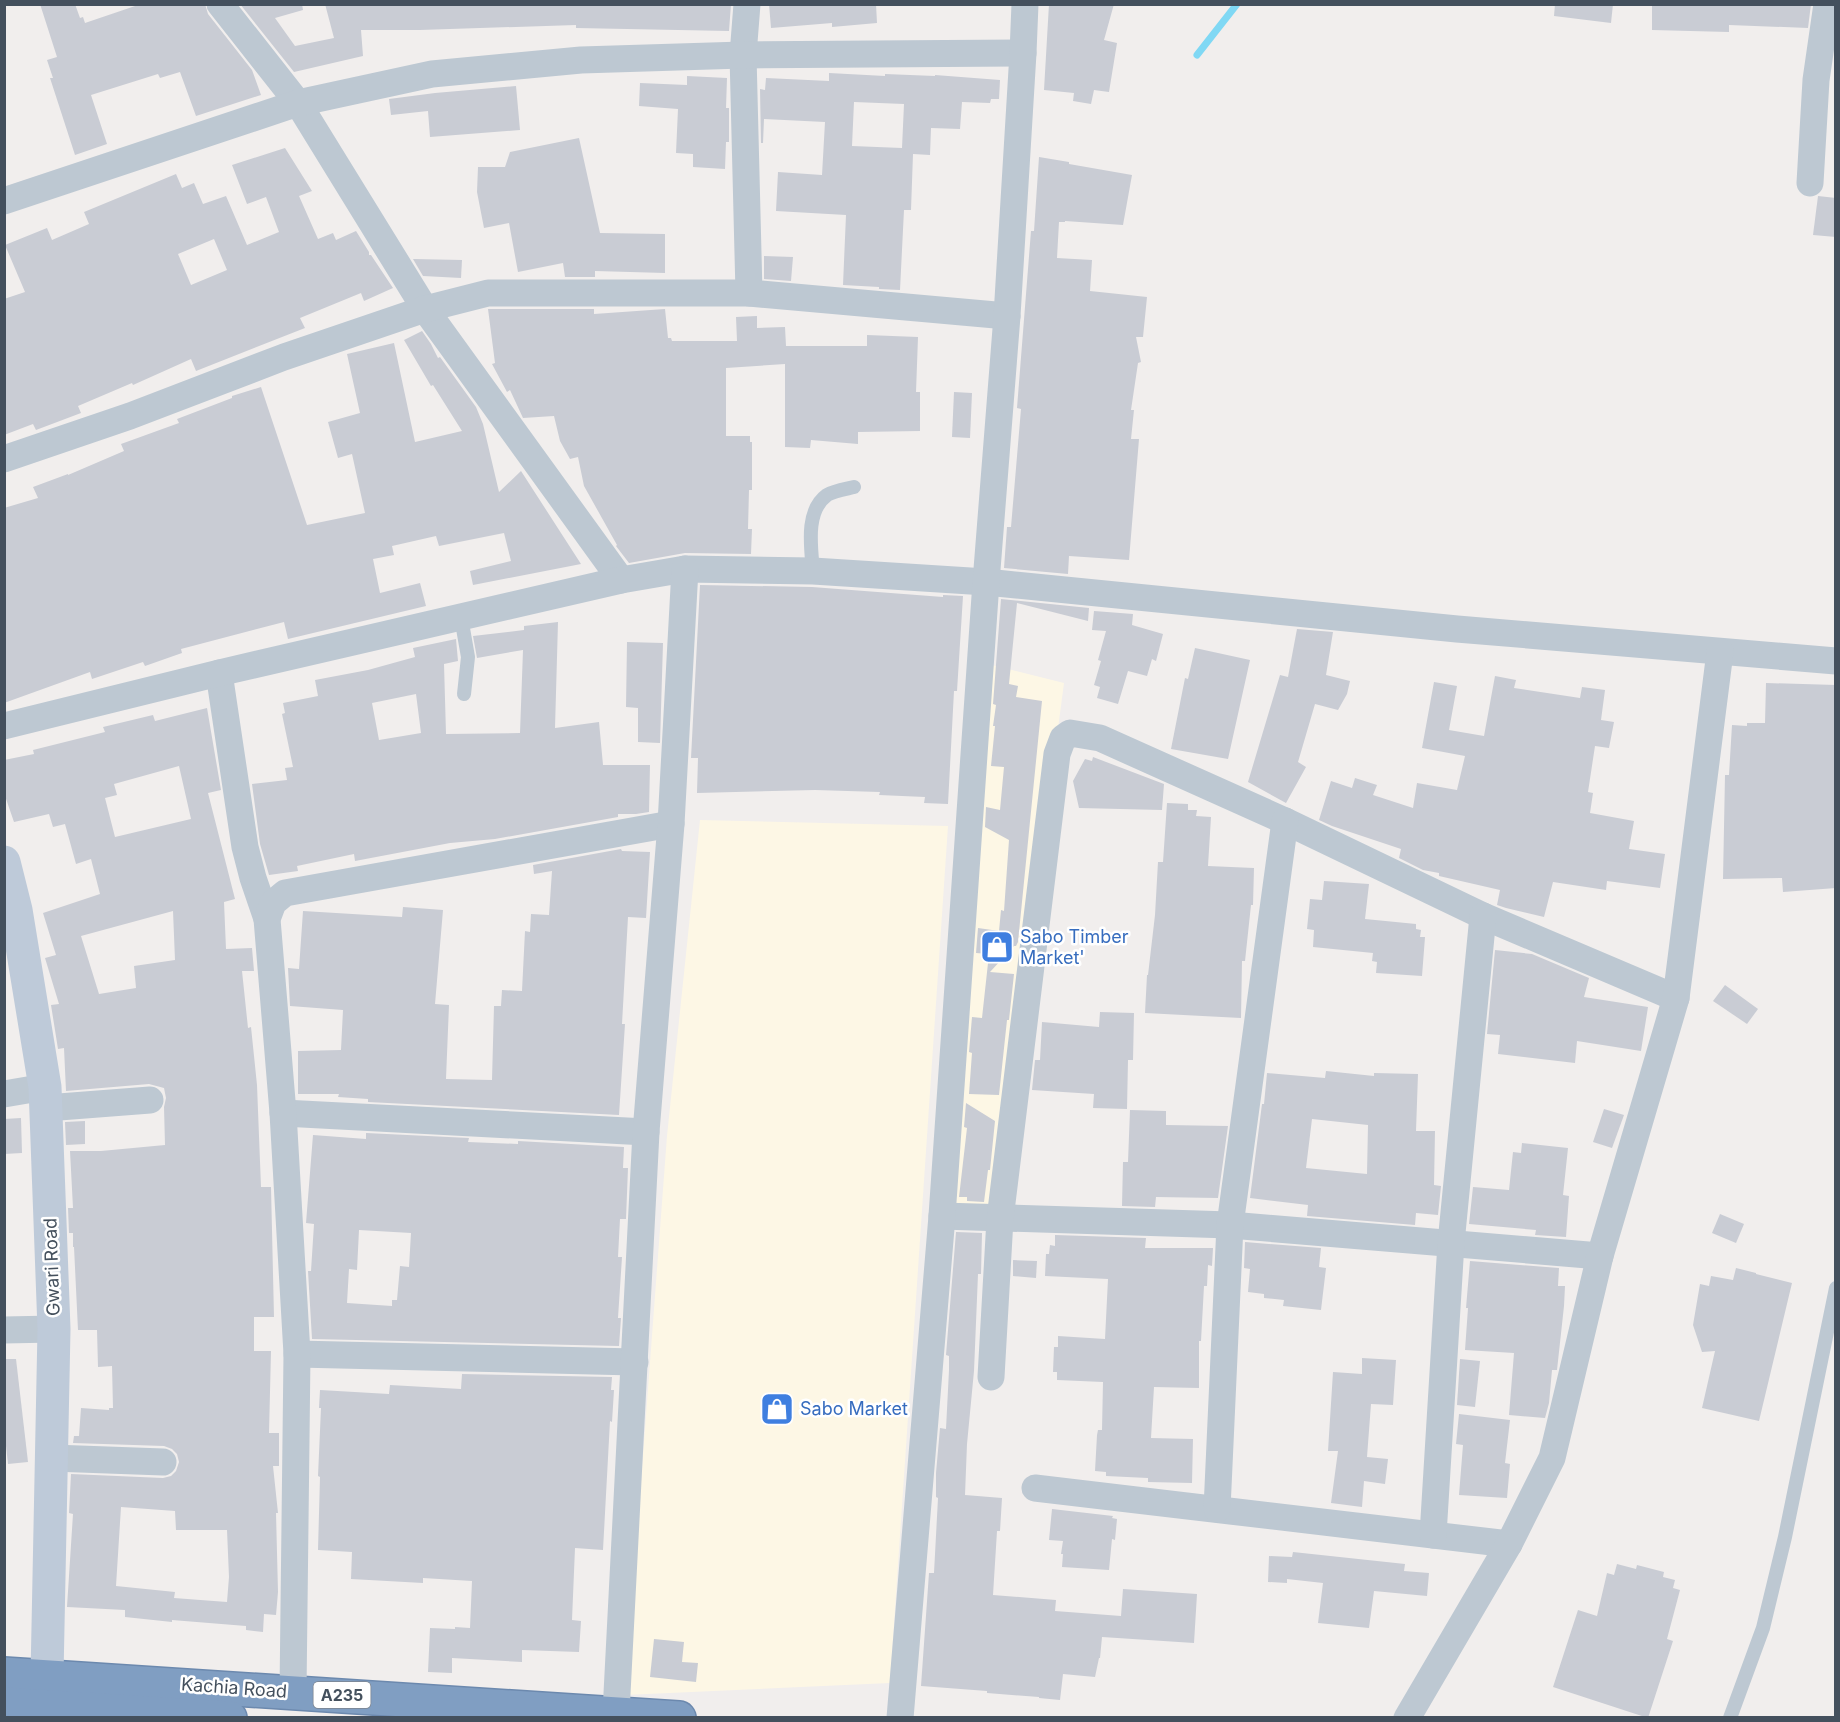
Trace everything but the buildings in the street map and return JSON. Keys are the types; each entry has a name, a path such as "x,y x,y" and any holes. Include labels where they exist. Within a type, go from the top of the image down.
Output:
{"highway":[{"name":"Kachia Road","path":"4,1674 680,1718"},
{"name":"Kachia Road","path":"4,1704 230,1718"}],"street":[{"path":"220,4 298,104 425,309 621,580"},
{"path":"747,4 743,55 749,293"},
{"path":"900,1718 942,1216 1007,316 1025,4"},
{"path":"1810,183 1826,80 1827,4"},
{"path":"4,201 298,104 432,74 581,60 743,55 1023,53"},
{"path":"4,459 130,416 284,357 425,309 488,293 749,293 1007,316"},
{"path":"616,1713 646,1132 671,824 685,569"},
{"path":"4,726 219,673 621,580 685,569 813,571 986,582 1457,629 1836,661"},
{"path":"1407,1718 1509,1544 1552,1458 1600,1256 1676,998 1720,652"},
{"path":"219,673 245,847 267,919 283,1113 297,1354 293,1692"},
{"path":"991,1377 1000,1219 1057,754 1063,738 1070,733 1100,738 1285,821 1483,916 1676,998"},
{"path":"1217,1509 1230,1225 1285,821"},
{"path":"267,919 273,903 285,893 671,824"},
{"name":"Gwari Road","path":"4,862 16,910 46,1097 54,1329 47,1676"},
{"path":"1433,1535 1451,1243 1483,916"},
{"path":"4,1094 150,1100"},
{"path":"283,1113 646,1132"},
{"path":"942,1216 1230,1225 1600,1256"},
{"path":"4,1330 54,1329"},
{"path":"297,1354 635,1362"},
{"path":"52,1458 163,1462"},
{"path":"1035,1488 1509,1544"}],"lane":[{"path":"813,571 810,542 813,516 818,504 829,494 854,487"},
{"path":"461,617 468,657 464,694"},
{"path":"1730,1718 1763,1628 1785,1537 1836,1288"}],"shaded area":[{"name":"Sabo Timber Market'","path":"984,663 1064,683 994,1214 948,1211"},
{"name":"Sabo Market","path":"700,820 948,826 890,1683 625,1695 667,1136"}],"waterway":[{"path":"1197,55 1237,4"}],"place":[{"name":"Sabo Timber Market'","path":"997,947"},
{"name":"Sabo Market","path":"777,1409"}]}
